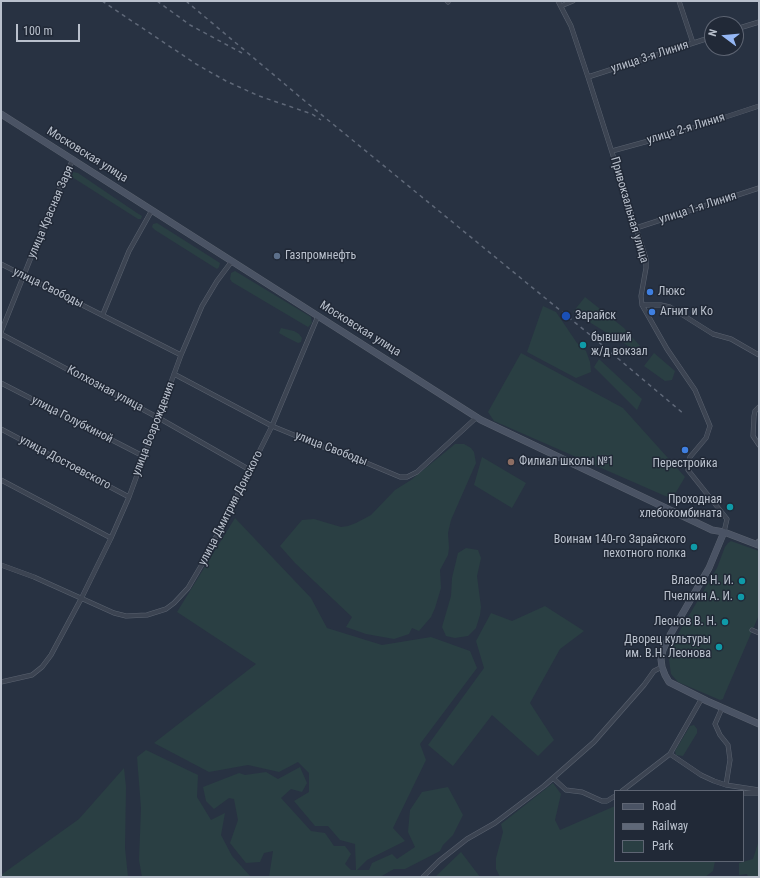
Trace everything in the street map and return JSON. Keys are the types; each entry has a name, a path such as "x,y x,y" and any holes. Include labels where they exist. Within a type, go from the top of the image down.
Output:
{"main road":[{"name":"Московская улица","path":"1,114 477,417 712,530 724,532 759,544"},
{"path":"724,532 709,568 670,635 661,659 662,668 669,682 759,724"}],"street":[{"name":"Привокзальная улица","path":"558,1 571,26 612,151 646,264 641,296 642,305"},
{"path":"560,6 573,1"},
{"path":"679,1 692,43"},
{"path":"744,27 759,22"},
{"name":"улица 3-я Линия","path":"588,77 704,39"},
{"name":"улица 2-я Линия","path":"612,151 674,134 759,106"},
{"name":"улица Красная Заря","path":"1,333 52,205 73,159"},
{"name":"улица 1-я Линия","path":"636,228 759,188"},
{"path":"103,314 129,251 152,210"},
{"name":"улица Возрождения","path":"1,682 32,675 42,667 51,655 81,599 129,497 157,417 202,306 217,281 232,261"},
{"name":"улица Свободы","path":"1,264 103,314 181,355"},
{"path":"724,532 727,519 688,470 690,457 706,438 709,430 710,426 707,417 695,390 667,349 642,305 661,305 670,307 713,334 731,339 759,355"},
{"name":"улица Дмитрия Донского","path":"1,565 34,577 114,613 126,616 140,616 157,613 174,603 188,588 201,566 250,470 272,426 318,316"},
{"name":"Колхозная улица","path":"1,333 157,417 250,470"},
{"name":"улица Свободы","path":"174,374 272,426 328,449 338,451 400,477 407,477 417,472 477,417"},
{"name":"улица Голубкиной","path":"1,383 143,456"},
{"path":"759,407 754,416 754,436 759,446"},
{"name":"улица Достоевского","path":"1,429 129,497"},
{"path":"1,480 111,538"},
{"path":"752,630 759,633"},
{"path":"423,877 439,861 467,840 495,823 553,778 594,742 644,685 654,671 662,668"},
{"path":"623,790 670,754 702,698"},
{"path":"722,708 715,724 720,735 728,745 730,760 726,785"},
{"path":"670,754 701,775 726,785 759,790"},
{"path":"553,778 566,790 590,794 607,801 614,797"},
{"path":"744,793 759,793"}],"green space":[{"path":"73,172 78,173 142,216 141,219 138,219 72,177"},
{"path":"157,223 220,263 219,267 217,269 155,230 152,227 153,224"},
{"path":"235,271 311,317 312,323 308,327 232,282 230,279 231,273"},
{"path":"585,297 624,328 640,346 633,349 573,312"},
{"path":"543,306 556,312 577,343 586,351 590,362 591,372 576,378 527,352"},
{"path":"281,328 294,331 299,334 302,338 301,342 298,343 279,333"},
{"path":"521,353 623,408 685,477 672,499 494,421 488,412"},
{"path":"654,353 675,371 672,380 665,381 644,366"},
{"path":"599,359 642,399 637,410 594,367"},
{"path":"455,444 464,444 471,448 474,452 476,463 451,520 448,533 448,555 440,570 441,588 431,617 419,631 412,628 409,634 394,639 366,634 346,627 352,617 295,563 280,546 302,520 314,519 341,527 356,523 371,515 395,490 411,480"},
{"path":"482,457 526,483 512,508 474,485"},
{"path":"235,518 311,598 327,628 382,645 431,637 470,651 477,668 420,744 426,760 393,828 405,841 367,860 357,870 369,870 372,863 392,854 397,859 415,847 408,832 410,810 422,792 448,787 463,815 453,835 443,845 440,851 405,869 394,869 380,877 269,877 273,851 264,853 260,862 246,863 230,843 238,820 234,799 229,798 214,809 206,801 203,787 239,773 245,775 266,772 278,779 300,767 307,783 302,792 291,789 281,798 311,831 325,833 334,846 345,846 351,854 345,864 351,870 356,870 355,844 340,840 328,826 315,826 294,801 309,792 309,773 298,762 279,772 248,765 209,772 154,743 256,664 177,612"},
{"path":"731,541 759,551 759,615 723,699 720,700 678,682 671,674 669,660 670,652 678,634 717,568 725,547"},
{"path":"466,548 478,550 481,558 477,576 481,607 476,628 468,636 455,638 446,636 442,627 451,596 452,578 458,553"},
{"path":"545,606 584,631 560,649 530,703 554,740 538,756 492,715 453,766 428,745 484,668 476,641 491,613 512,621"},
{"path":"694,725 697,729 697,733 683,756 676,755 675,751 690,726"},
{"path":"146,750 198,775 197,797 211,820 225,813 221,835 232,856 251,877 142,877 139,860 141,808 137,757"},
{"path":"124,768 126,787 125,848 128,877 1,877 1,875 79,819"},
{"path":"553,783 561,794 555,820 560,830 614,806 614,862 715,862 713,871 705,877 500,877 496,869 496,858 503,832 501,824"},
{"path":"759,840 759,877 748,877 747,874 739,875 739,863 753,859"},
{"path":"461,852 480,877 435,877"}],"railway":[{"path":"102,1 196,64 226,81 259,96 312,114 321,120"},
{"path":"157,1 190,25 242,53"},
{"path":"186,1 684,414"}],"place":[{"name":"Газпромнефть","path":"277,256"},
{"name":"Люкс","path":"650,292"},
{"name":"Агнит и Ко","path":"652,312"},
{"name":"Зарайск","path":"566,316"},
{"name":"бывший ж/д вокзал","path":"583,345"},
{"name":"Перестройка","path":"685,450"},
{"name":"Филиал школы №1","path":"511,462"},
{"name":"Проходная хлебокомбината","path":"730,507"},
{"name":"Воинам 140-го Зарайского пехотного полка","path":"694,547"},
{"name":"Власов Н. И.","path":"742,581"},
{"name":"Пчелкин А. И.","path":"741,597"},
{"name":"Леонов В. Н.","path":"725,622"},
{"name":"Дворец культуры им. В.Н. Леонова","path":"719,647"}]}
